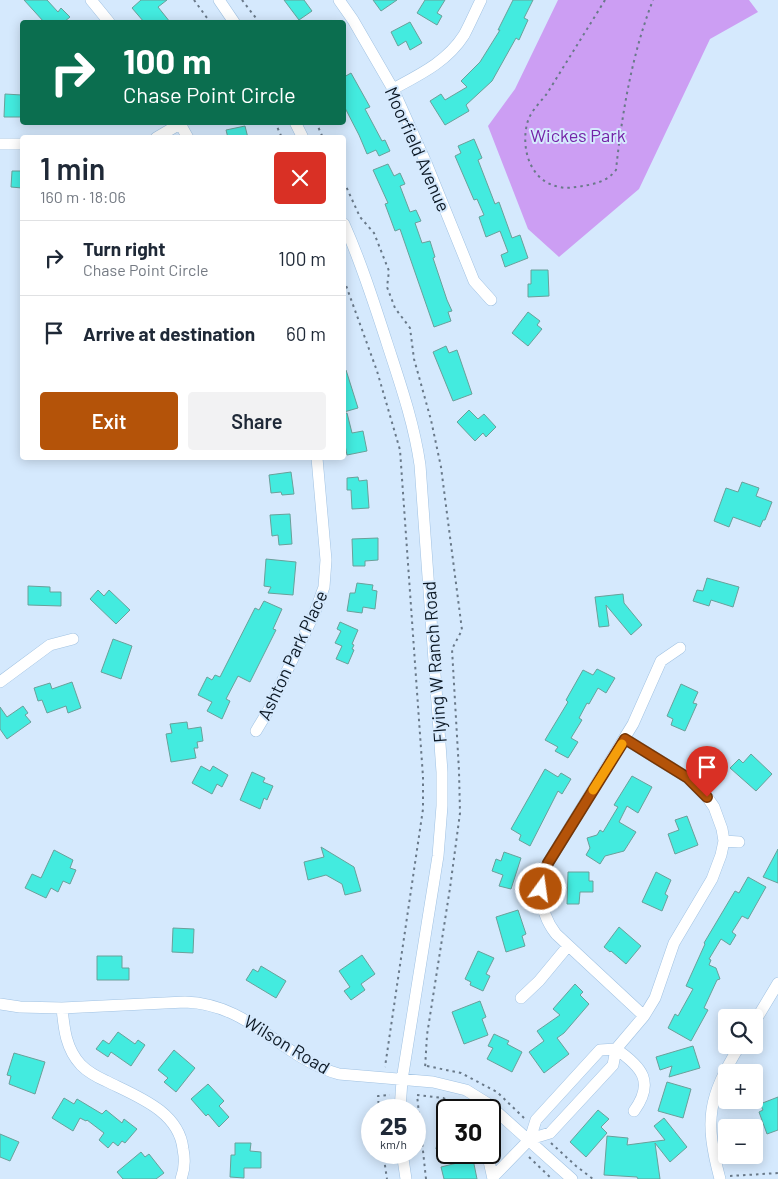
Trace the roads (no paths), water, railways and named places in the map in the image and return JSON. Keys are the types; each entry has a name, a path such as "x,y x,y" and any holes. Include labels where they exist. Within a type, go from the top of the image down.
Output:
{"street":[{"path":"91,0 107,20"},
{"path":"219,0 233,20"},
{"name":"Moorfield Avenue","path":"339,0 348,23 393,89 427,164 474,282 491,300"},
{"path":"393,89 435,66 451,50 464,35 481,0"},
{"path":"161,135 178,125"},
{"path":"0,144 20,144"},
{"name":"Flying W Ranch Road","path":"346,229 407,404 416,440 420,465 442,772 441,827 438,856 402,1080 401,1099"},
{"name":"Ashton Park Place","path":"256,731 268,711 315,612 324,586 326,560 317,460"},
{"path":"0,682 50,645 72,639"},
{"path":"644,1016 568,946 548,924 541,901 543,876 548,863 625,739 661,661 680,648"},
{"path":"530,1139 550,1134 613,1065 616,1049 644,1016 659,989 670,953 680,930 712,879 721,855 724,841 719,818 714,807 699,787 688,778 625,739"},
{"path":"724,841 739,842"},
{"path":"521,998 568,946"},
{"path":"762,1009 778,983"},
{"name":"Wilson Road","path":"0,1004 28,1008 185,1002 210,1005 234,1013 257,1026 319,1068 339,1074 433,1082 466,1090 487,1103 530,1139 572,1179"},
{"path":"62,1008 64,1031 68,1044 82,1066 92,1074 152,1104 173,1123 183,1145 185,1160 181,1179"},
{"path":"493,1178 530,1139 536,1120 600,1050 616,1049 632,1060 640,1070 645,1092 634,1111"},
{"path":"720,1178 712,1148 711,1113 719,1084 735,1054"},
{"path":"404,1164 406,1179"},
{"path":"490,1164 493,1178"}],"park label":[{"name":"Wickes Park","path":"578,135"}]}
